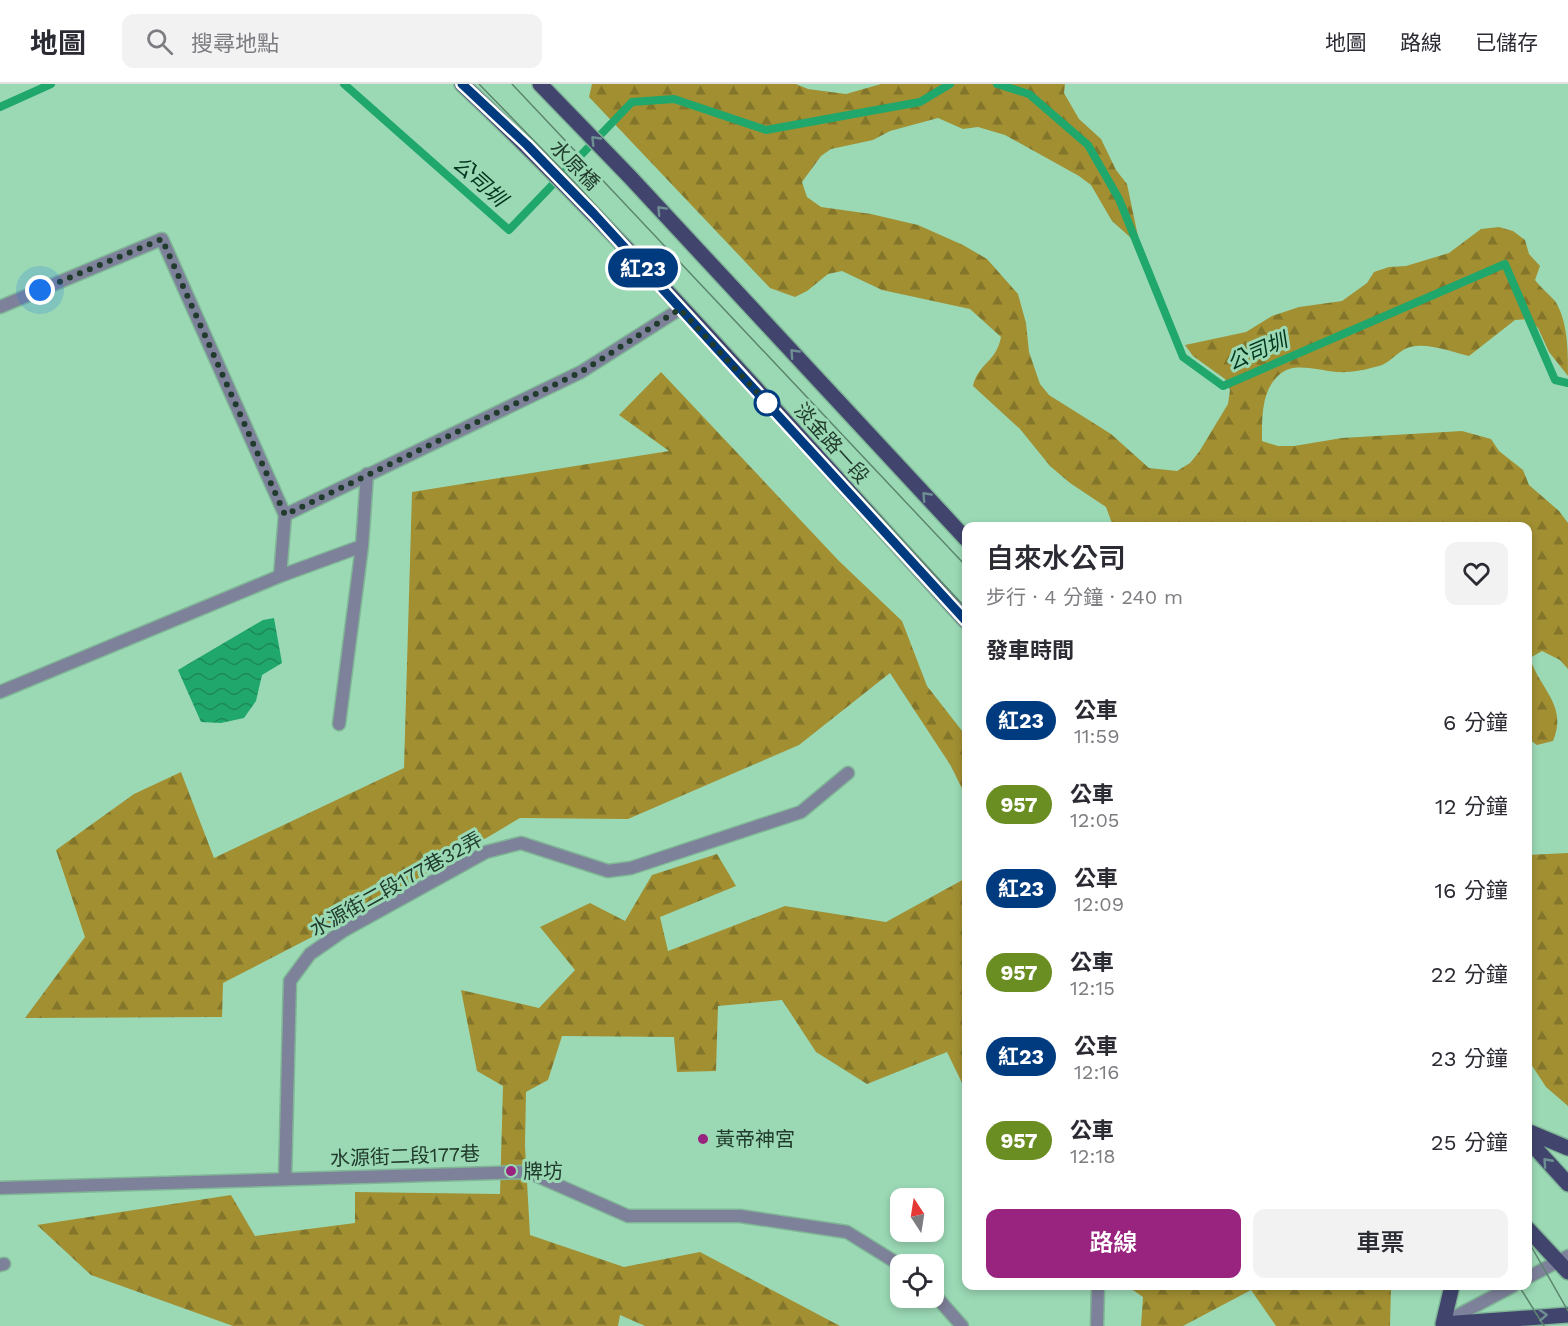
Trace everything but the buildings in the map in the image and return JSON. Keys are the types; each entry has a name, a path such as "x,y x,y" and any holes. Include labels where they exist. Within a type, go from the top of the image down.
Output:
{"main road":[{"name":"水原橋","path":"462,84 527,145 594,214"},
{"name":"水原橋","path":"540,84 630,177"},
{"name":"淡金路一段","path":"630,177 962,535"},
{"name":"淡金路一段","path":"594,214 962,617"},
{"path":"1532,1133 1568,1148"},
{"path":"1532,1144 1568,1184"},
{"path":"1532,1233 1564,1263"},
{"path":"1451,1290 1439,1325 1568,1315"}],"street":[{"path":"0,307 162,239 285,515 280,576"},
{"path":"285,515 581,372 680,309"},
{"path":"339,724 362,546 367,474"},
{"path":"0,692 280,576 362,546"},
{"name":"水源街二段177巷32弄","path":"285,1179 290,981 310,954 343,932 486,852 521,843 608,871 631,868 801,812 848,773"},
{"name":"水源街二段177巷","path":"0,1188 528,1172 628,1216 740,1216 847,1232 890,1259"},
{"path":"1532,1276 1564,1263"},
{"path":"1097,1326 1098,1290"},
{"path":"1439,1325 1505,1290"},
{"path":"944,1306 962,1326"}],"green space":[{"path":"592,84 796,84 808,89 846,94 881,84 1065,84 1064,93 1079,119 1101,139 1116,170 1127,184 1140,246 1112,221 1091,185 1079,176 1005,135 978,127 963,129 938,118 890,131 873,140 831,149 821,156 802,182 807,197 821,207 871,214 918,225 963,245 987,259 1018,294 1026,323 1029,352 1040,384 1049,395 1111,434 1149,468 1177,471 1190,463 1228,404 1230,390 1225,379 1193,356 1185,345 1246,332 1272,316 1299,307 1342,301 1367,283 1374,272 1389,267 1406,266 1449,253 1481,229 1499,227 1513,231 1525,240 1529,254 1540,266 1535,280 1555,301 1563,318 1568,376 1549,352 1538,328 1528,319 1515,320 1469,356 1420,346 1405,349 1382,365 1360,371 1338,372 1302,368 1286,370 1273,382 1266,397 1262,441 1278,446 1294,446 1342,438 1462,431 1491,439 1499,451 1523,470 1529,485 1559,511 1568,523 1568,669 1560,660 1542,651 1532,657 1532,522 1112,522 1106,507 1070,483 1050,466 1020,429 973,386 979,372 999,346 1001,337 970,309 882,290 842,271 828,274 807,291 795,297 770,288 589,97"},
{"path":"661,372 839,561 902,621 927,686 962,731 962,789 951,766 890,673 799,745 628,819 520,818 366,909 223,983 222,1017 25,1018 85,937 56,850 134,794 181,772 214,858 404,768 412,492 669,451 619,415"},
{"path":"1532,664 1551,698 1557,717 1557,728 1553,741 1537,745 1532,742"},
{"path":"1568,853 1568,1106 1546,1087 1532,1066 1532,855"},
{"path":"717,854 736,886 660,917 668,951 785,906 886,922 962,880 962,1083 947,1052 867,1084 816,1052 782,1000 718,1006 716,1071 677,1072 674,1037 562,1036 548,1080 526,1092 525,1146 530,1235 624,1267 700,1252 840,1326 645,1326 620,1315 618,1326 233,1326 91,1275 37,1225 231,1195 255,1236 355,1223 355,1192 500,1194 503,1086 477,1071 461,990 539,1008 575,970 540,927 590,903 625,921 652,875"},
{"path":"1133,1290 1251,1290 1183,1326 1141,1326 1143,1297"},
{"path":"1251,1290 1391,1290 1390,1326 1276,1326"}],"water":[{"path":"274,618 282,663 262,675 256,701 244,718 221,723 201,722 178,670 263,620"}],"waterway":[{"name":"公司圳","path":"0,107 51,84"},
{"name":"公司圳","path":"344,84 509,230 632,102 674,99 766,130 920,102 950,84"},
{"name":"公司圳","path":"997,84 1029,94 1088,145 1119,199 1183,357 1223,386 1505,264 1555,380 1568,383"}],"tram line":[{"path":"479,84 577,185 798,429 962,604"},
{"path":"512,84 962,562"},
{"path":"1532,1248 1568,1311"},
{"path":"1522,1290 1544,1326"}],"bus line":[{"name":"紅23","path":"462,84 527,145 594,214 962,617"}],"place":[{"name":"黃帝神宮","path":"703,1139"},
{"name":"牌坊","path":"511,1171"}],"route":[{"path":"40,290 162,239 285,515 581,372 680,309 767,403"}]}
